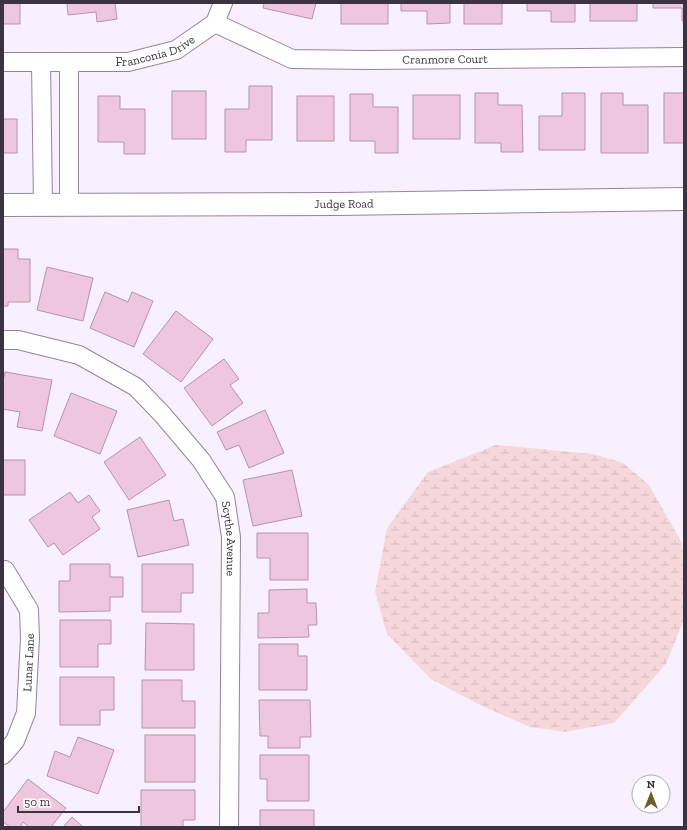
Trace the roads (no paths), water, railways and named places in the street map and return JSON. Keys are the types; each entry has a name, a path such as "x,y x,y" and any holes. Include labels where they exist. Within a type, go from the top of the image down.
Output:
{"street":[{"path":"215,23 223,3"},
{"name":"Cranmore Court","path":"215,23 292,59 376,60 684,56"},
{"name":"Franconia Drive","path":"3,62 128,62 176,50 215,23"},
{"path":"41,62 43,205"},
{"path":"69,62 69,206"},
{"path":"42,122 69,122"},
{"name":"Judge Road","path":"3,205 69,206 684,199"},
{"name":"Scythe Avenue","path":"10,340 80,355 136,387 162,414 201,460 225,497 231,537 229,827"},
{"name":"Lunar Lane","path":"3,755 15,741 26,713 30,638 29,610 5,570"}]}
